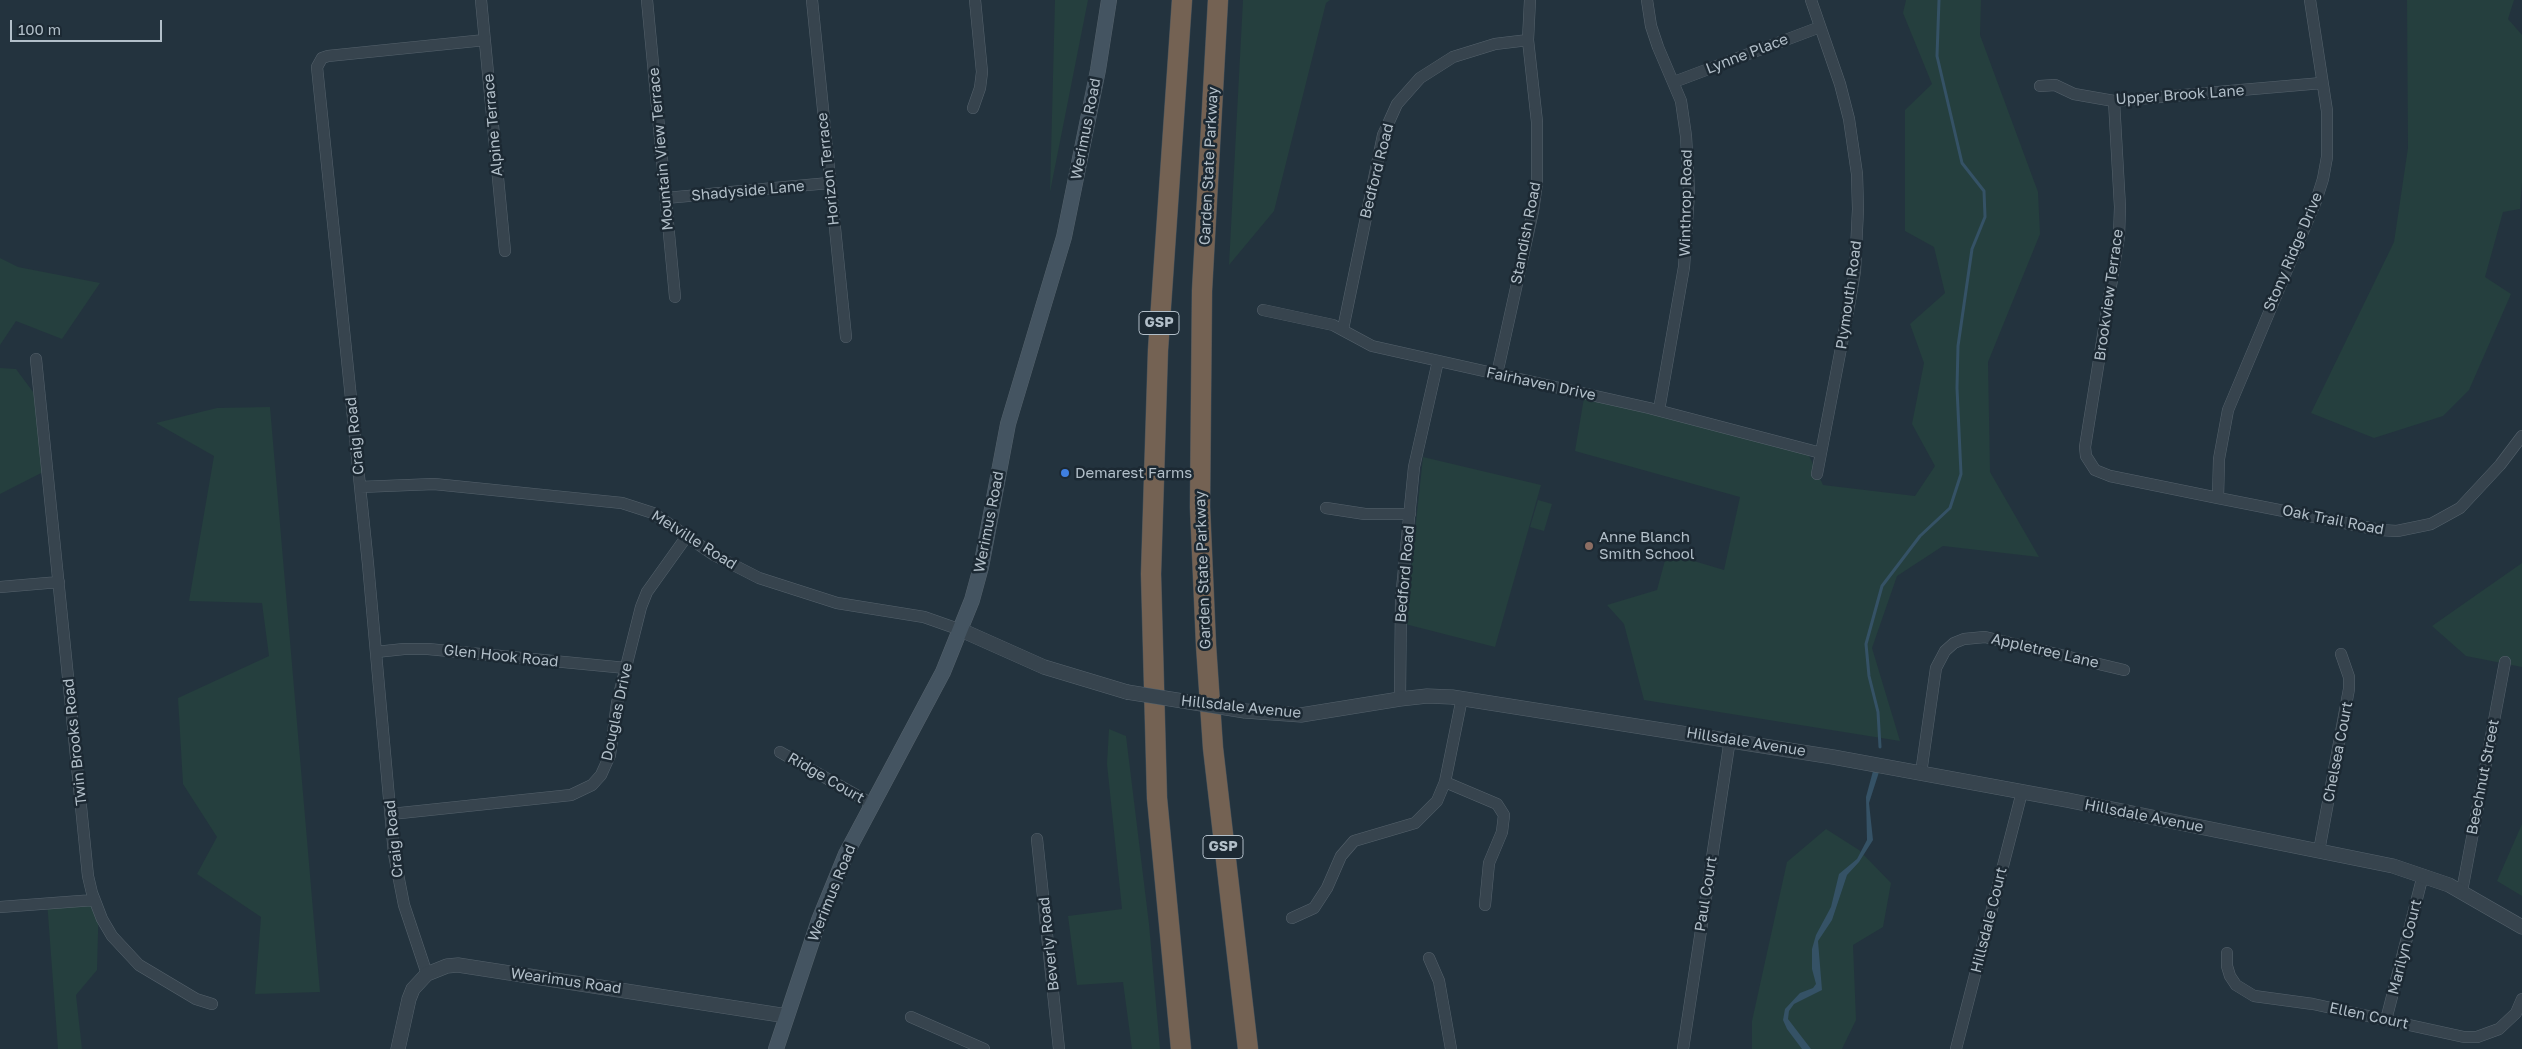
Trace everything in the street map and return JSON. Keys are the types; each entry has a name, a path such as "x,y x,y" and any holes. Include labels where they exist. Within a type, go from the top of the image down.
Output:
{"highway":[{"name":"GSP","path":"1181,1049 1157,798 1151,574 1158,350 1182,0"},
{"name":"Garden State Parkway","path":"1218,0 1202,291 1200,404 1201,535 1214,767 1248,1049"}],"main road":[{"name":"Werimus Road","path":"776,1049 832,887 872,804 943,672 961,630 981,567 1007,427 1064,238 1098,70 1109,0"}],"street":[{"name":"Alpine Terrace","path":"481,0 505,251"},
{"name":"Mountain View Terrace","path":"647,0 675,297"},
{"name":"Horizon Terrace","path":"812,0 846,337"},
{"path":"973,108 980,88 982,72 975,0"},
{"name":"Standish Road","path":"1497,374 1533,211 1537,183 1537,122 1528,40 1530,0"},
{"name":"Winthrop Road","path":"1647,0 1651,26 1658,47 1674,82 1685,120 1689,192 1688,230 1682,287 1659,410"},
{"name":"Plymouth Road","path":"1811,0 1840,84 1849,119 1856,165 1858,209 1855,271 1818,474"},
{"name":"Stony Ridge Drive","path":"2218,498 2219,459 2228,410 2316,201 2323,179 2328,134 2310,0"},
{"name":"Lynne Place","path":"1674,82 1820,27"},
{"name":"Craig Road","path":"427,974 398,882 317,67 322,58 328,56 485,40"},
{"name":"Bedford Road","path":"1343,328 1383,135 1397,104 1420,78 1453,58 1495,44 1528,40"},
{"name":"Upper Brook Lane","path":"2040,86 2055,85 2081,95 2114,101 2322,83"},
{"name":"Brookview Terrace","path":"2110,476 2095,470 2090,464 2085,447 2119,236 2114,101"},
{"name":"Shadyside Lane","path":"666,198 829,183"},
{"name":"Fairhaven Drive","path":"1263,310 1343,328 1372,346 1659,410 1822,453"},
{"name":"Twin Brooks Road","path":"36,359 88,876 94,900 112,936 139,965 196,999 212,1004"},
{"name":"Bedford Road","path":"1400,699 1401,599 1410,514 1420,435 1438,361"},
{"name":"Oak Trail Road","path":"2110,476 2380,530 2414,529 2431,524 2460,508 2500,465 2522,436"},
{"name":"Melville Road","path":"360,486 434,484 622,503 653,513 736,568 783,587 837,603 924,617 961,630"},
{"path":"1326,508 1364,514 1410,514"},
{"name":"Douglas Drive","path":"391,814 571,795 582,791 601,775 607,765 626,668 641,607 647,592 687,536"},
{"path":"0,587 59,582"},
{"name":"Hillsdale Avenue","path":"961,630 1044,667 1127,692 1245,711 1301,715 1427,696 1462,698 1730,739 2022,792 2393,866 2423,875 2462,891 2522,927"},
{"name":"Appletree Lane","path":"1921,773 1936,668 1945,651 1954,644 1969,638 1985,637 2124,670"},
{"name":"Glen Hook Road","path":"376,652 404,648 428,649 626,668"},
{"name":"Chelsea Court","path":"2319,851 2349,689 2348,670 2341,654"},
{"name":"Beechnut Street","path":"2462,891 2505,662"},
{"path":"1292,918 1314,908 1327,888 1348,846 1354,840 1415,823 1436,801 1445,782 1462,698"},
{"name":"Paul Court","path":"1684,1049 1694,965 1730,739"},
{"name":"Ridge Court","path":"780,752 872,804"},
{"path":"1445,782 1497,804 1504,815 1502,832 1488,863 1485,905"},
{"name":"Hillsdale Court","path":"1956,1049 2022,792"},
{"name":"Beverly Road","path":"1037,839 1059,1049"},
{"name":"Marilyn Court","path":"2386,1020 2423,875"},
{"path":"0,907 94,900"},
{"name":"Ellen Court","path":"2227,953 2227,966 2230,976 2245,992 2254,996 2313,1004 2464,1037 2478,1037 2489,1034 2508,1022 2516,1013 2522,999"},
{"path":"1429,958 1439,981 1451,1049"},
{"name":"Wearimus Road","path":"427,974 437,969 458,965 787,1016"},
{"path":"398,1049 409,999 414,989 427,974"},
{"path":"910,1017 984,1049"}],"green space":[{"path":"1055,0 1088,0 1050,192"},
{"path":"1243,0 1330,0 1326,3 1274,211 1229,265"},
{"path":"1906,0 1981,0 1980,35 2038,192 2040,234 1988,362 1990,472 2039,557 1943,546 1897,576 1872,648 1900,741 1644,700 1624,624 1607,605 1657,590 1667,553 1724,570 1740,497 1575,451 1585,392 1803,443 1823,485 1915,496 1935,466 1912,424 1924,363 1910,324 1945,293 1934,247 1905,231 1905,110 1932,84 1903,13"},
{"path":"2407,0 2514,0 2508,19 2522,35 2522,183 2520,209 2503,212 2485,277 2511,294 2469,390 2443,416 2374,438 2311,413 2394,242 2408,148"},
{"path":"0,258 18,267 100,283 62,339 16,321 0,345"},
{"path":"0,368 16,369 39,400 47,470 0,494"},
{"path":"270,407 320,992 255,994 261,917 197,874 217,837 183,784 178,698 269,656 262,603 189,601 214,456 156,423 217,408"},
{"path":"1423,457 1541,485 1495,647 1405,624"},
{"path":"1538,500 1552,504 1544,531 1530,527"},
{"path":"2522,563 2522,667 2466,656 2432,626"},
{"path":"1109,729 1126,736 1149,924 1160,1049 1132,1049 1123,982 1077,985 1068,916 1122,909 1107,764"},
{"path":"2522,824 2522,896 2497,881"},
{"path":"1826,829 1859,850 1891,883 1883,927 1853,945 1856,1020 1842,1049 1752,1049 1752,1021 1787,862"},
{"path":"99,896 97,970 76,995 82,1049 58,1049 47,901"}],"water":[{"path":"1873,771 1879,772 1869,803 1873,840 1859,862 1847,875 1832,920 1818,941 1822,990 1794,1004 1789,1011 1788,1019 1811,1049 1802,1049 1787,1029 1783,1020 1785,1009 1800,993 1813,988 1816,984 1812,969 1812,949 1816,935 1831,907 1839,874 1857,859 1867,840 1866,797"}],"waterway":[{"path":"1880,747 1878,712 1869,676 1866,644 1882,586 1920,536 1950,508 1961,474 1957,388 1958,346 1972,249 1985,217 1984,191 1962,163 1937,56 1939,0"}],"place":[{"name":"Demarest Farms","path":"1065,473"},
{"name":"Anne Blanch Smith School","path":"1589,546"}]}
